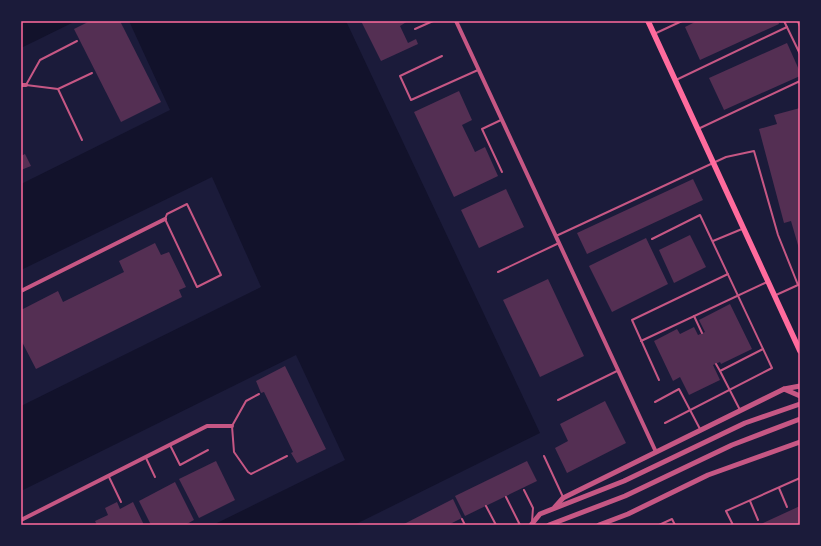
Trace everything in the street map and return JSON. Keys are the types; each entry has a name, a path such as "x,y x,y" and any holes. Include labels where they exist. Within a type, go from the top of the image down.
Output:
{"main road":[{"path":"648,21 800,351"}],"street":[{"path":"456,21 656,452"},
{"path":"21,291 165,219"},
{"path":"553,509 563,498 700,429 784,389 800,386"},
{"path":"784,389 800,396"},
{"path":"531,525 540,514 624,481 731,429 797,404"},
{"path":"549,525 625,496 732,445 800,419"},
{"path":"21,520 207,426 232,426"},
{"path":"599,525 628,514 708,475 800,442"}],"lane":[{"path":"415,29 432,21"},
{"path":"654,34 682,21"},
{"path":"784,21 800,54"},
{"path":"675,80 787,27"},
{"path":"77,41 40,60 23,85 58,89 92,73"},
{"path":"442,56 400,76 412,100 479,70"},
{"path":"697,130 800,81"},
{"path":"58,89 82,140"},
{"path":"502,120 482,130 502,172"},
{"path":"555,236 726,157 754,151 778,234 800,289"},
{"path":"187,204 221,275 197,287 165,219 167,214 187,204"},
{"path":"652,239 700,215 772,368 665,423"},
{"path":"713,242 743,228"},
{"path":"498,272 558,243"},
{"path":"659,380 632,320 728,274"},
{"path":"641,341 768,282"},
{"path":"774,296 798,285"},
{"path":"694,316 702,333"},
{"path":"720,371 763,349"},
{"path":"716,364 740,410"},
{"path":"558,400 618,370"},
{"path":"654,402 679,389 700,429"},
{"path":"259,394 246,401 232,426 234,452 248,472 254,473 287,456"},
{"path":"170,445 180,464 208,450"},
{"path":"544,456 563,498"},
{"path":"145,457 154,477"},
{"path":"108,476 121,502"},
{"path":"733,525 726,511 800,478"},
{"path":"779,488 787,507"},
{"path":"524,490 533,508 531,525"},
{"path":"506,497 520,525"},
{"path":"750,501 758,520"},
{"path":"486,506 496,525"},
{"path":"462,519 465,525"},
{"path":"658,525 672,519 675,525"}],"shaded area":[{"path":"21,21 76,21 21,48"},
{"path":"129,21 346,21 540,433 354,525 213,525 345,460 296,355 21,491 21,406 261,287 212,177 21,270 21,184 170,110"}],"building":[{"path":"90,21 120,21 161,102 121,122 74,29"},
{"path":"361,21 408,21 400,26 408,43 416,39 418,44 381,61"},
{"path":"697,21 778,21 779,24 700,60 685,27"},
{"path":"787,43 800,72 800,76 724,110 709,78"},
{"path":"459,91 472,120 462,125 475,152 485,147 498,176 454,197 414,112"},
{"path":"800,108 800,252 791,221 784,223 759,129 777,124 774,115"},
{"path":"25,154 31,166 21,170 21,156"},
{"path":"693,179 703,200 587,254 577,233"},
{"path":"506,189 524,227 479,248 461,210"},
{"path":"690,235 706,267 674,283 659,250"},
{"path":"646,238 668,284 612,312 589,266"},
{"path":"155,243 161,255 169,252 186,287 179,290 182,297 36,369 21,340 21,310 58,291 63,302 124,272 119,261"},
{"path":"548,279 584,356 540,377 503,300"},
{"path":"730,304 752,349 721,364 720,362 713,365 720,380 689,395 680,377 673,381 654,341 677,329 680,334 694,327 698,335 705,332 699,320"},
{"path":"285,366 326,449 297,463 291,453 293,452 264,392 261,393 256,381"},
{"path":"605,401 626,443 567,473 555,448 568,441 560,424"},
{"path":"216,461 235,500 199,518 179,479"},
{"path":"527,461 537,481 465,516 455,496"},
{"path":"175,482 194,520 185,525 151,525 139,501"},
{"path":"453,499 462,518 448,525 402,525"},
{"path":"117,502 120,509 133,502 144,525 97,525 95,521 108,515 105,508"},
{"path":"800,506 800,525 759,525"}],"railway":[{"path":"798,21 800,26"}]}
